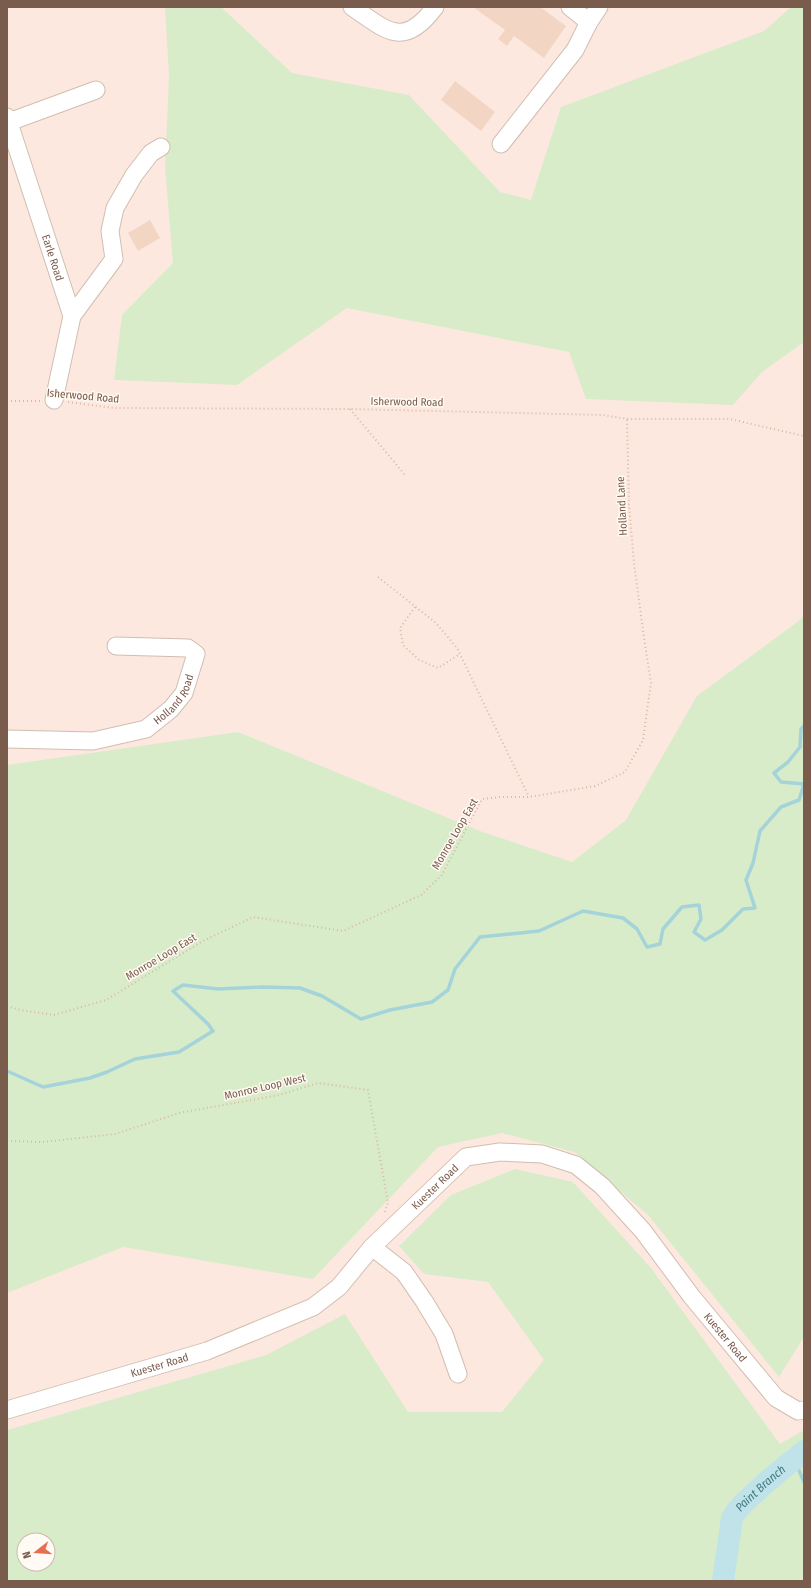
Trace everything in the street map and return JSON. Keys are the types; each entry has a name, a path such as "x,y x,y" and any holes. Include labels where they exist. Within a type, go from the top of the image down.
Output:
{"street":[{"path":"352,7 385,29 398,32 413,30 425,20 435,7"},
{"path":"570,7 589,22"},
{"path":"501,144 575,50 589,22 599,7"},
{"path":"8,120 96,90"},
{"name":"Earle Road","path":"8,120 72,316"},
{"path":"54,400 72,316 114,259 110,231 115,208 134,175 151,153 161,147"},
{"name":"Holland Road","path":"7,739 93,741 146,729 171,709 184,693 196,654 188,648 116,646"},
{"name":"Kuester Road","path":"7,1410 207,1352 313,1308 339,1287 372,1247 466,1157 500,1152 542,1154 576,1165 602,1186 644,1231 692,1297 776,1398 798,1411 804,1410"},
{"path":"372,1247 404,1272 424,1300 444,1334 458,1374"}],"path":[{"name":"Isherwood Road","path":"7,401 54,400 114,408 350,409 603,414 627,419 730,419 804,436"},
{"path":"350,409 405,475"},
{"name":"Holland Lane","path":"627,419 629,504 637,593"},
{"path":"378,578 436,624 457,648 530,796"},
{"name":"Monroe Loop East","path":"7,1006 20,1010 54,1015 106,1000 203,941 253,917 343,931 421,894 437,880 446,868 482,799 530,796 595,786 625,772 643,740 652,683 637,593"},
{"path":"415,607 400,628 402,645 419,660 438,668 460,654"},
{"name":"Monroe Loop West","path":"7,1141 43,1142 115,1134 178,1113 279,1095 318,1083 368,1090 388,1203 383,1218"}],"shaded area":[{"path":"7,7 804,7 804,1581 7,1581"}],"green space":[{"path":"165,7 221,7 292,73 409,95 500,192 531,200 561,107 764,31 791,7 804,7 804,342 762,372 733,405 586,399 569,352 347,308 237,385 114,380 122,315 173,263 165,167 169,76"},
{"path":"804,614 804,1337 779,1377 648,1215 574,1152 502,1133 438,1147 313,1279 123,1247 7,1293 7,765 238,732 480,831 572,862 626,820 697,696 800,620"},
{"path":"515,1169 573,1182 651,1268 780,1444 804,1430 804,1581 7,1581 7,1430 266,1355 345,1314 408,1412 502,1412 544,1360 488,1282 424,1274 399,1246 451,1195"}],"building":[{"path":"473,7 540,7 566,26 544,58 514,36 507,46 498,39 505,30"},
{"path":"455,81 495,112 481,131 441,100"},
{"path":"150,220 160,238 138,251 128,233"}],"waterway":[{"path":"7,1071 43,1087 90,1078 135,1059 179,1052 213,1031 208,1024 173,991 183,985 218,989 263,987 300,988 322,996 361,1019 390,1010 432,1002 448,990 455,969 480,937 539,931 583,911 623,918 637,929 647,947 660,944 663,929 682,907 699,905 701,919 694,932 705,940 722,930 743,909 755,908 746,880 753,863 760,831 781,807 799,800 804,784 781,782 774,773 788,762 800,747 801,729 804,726"},
{"name":"Paint Branch","path":"723,1581 732,1518 734,1514 762,1486 804,1451"},
{"path":"794,1459 804,1482"}]}
